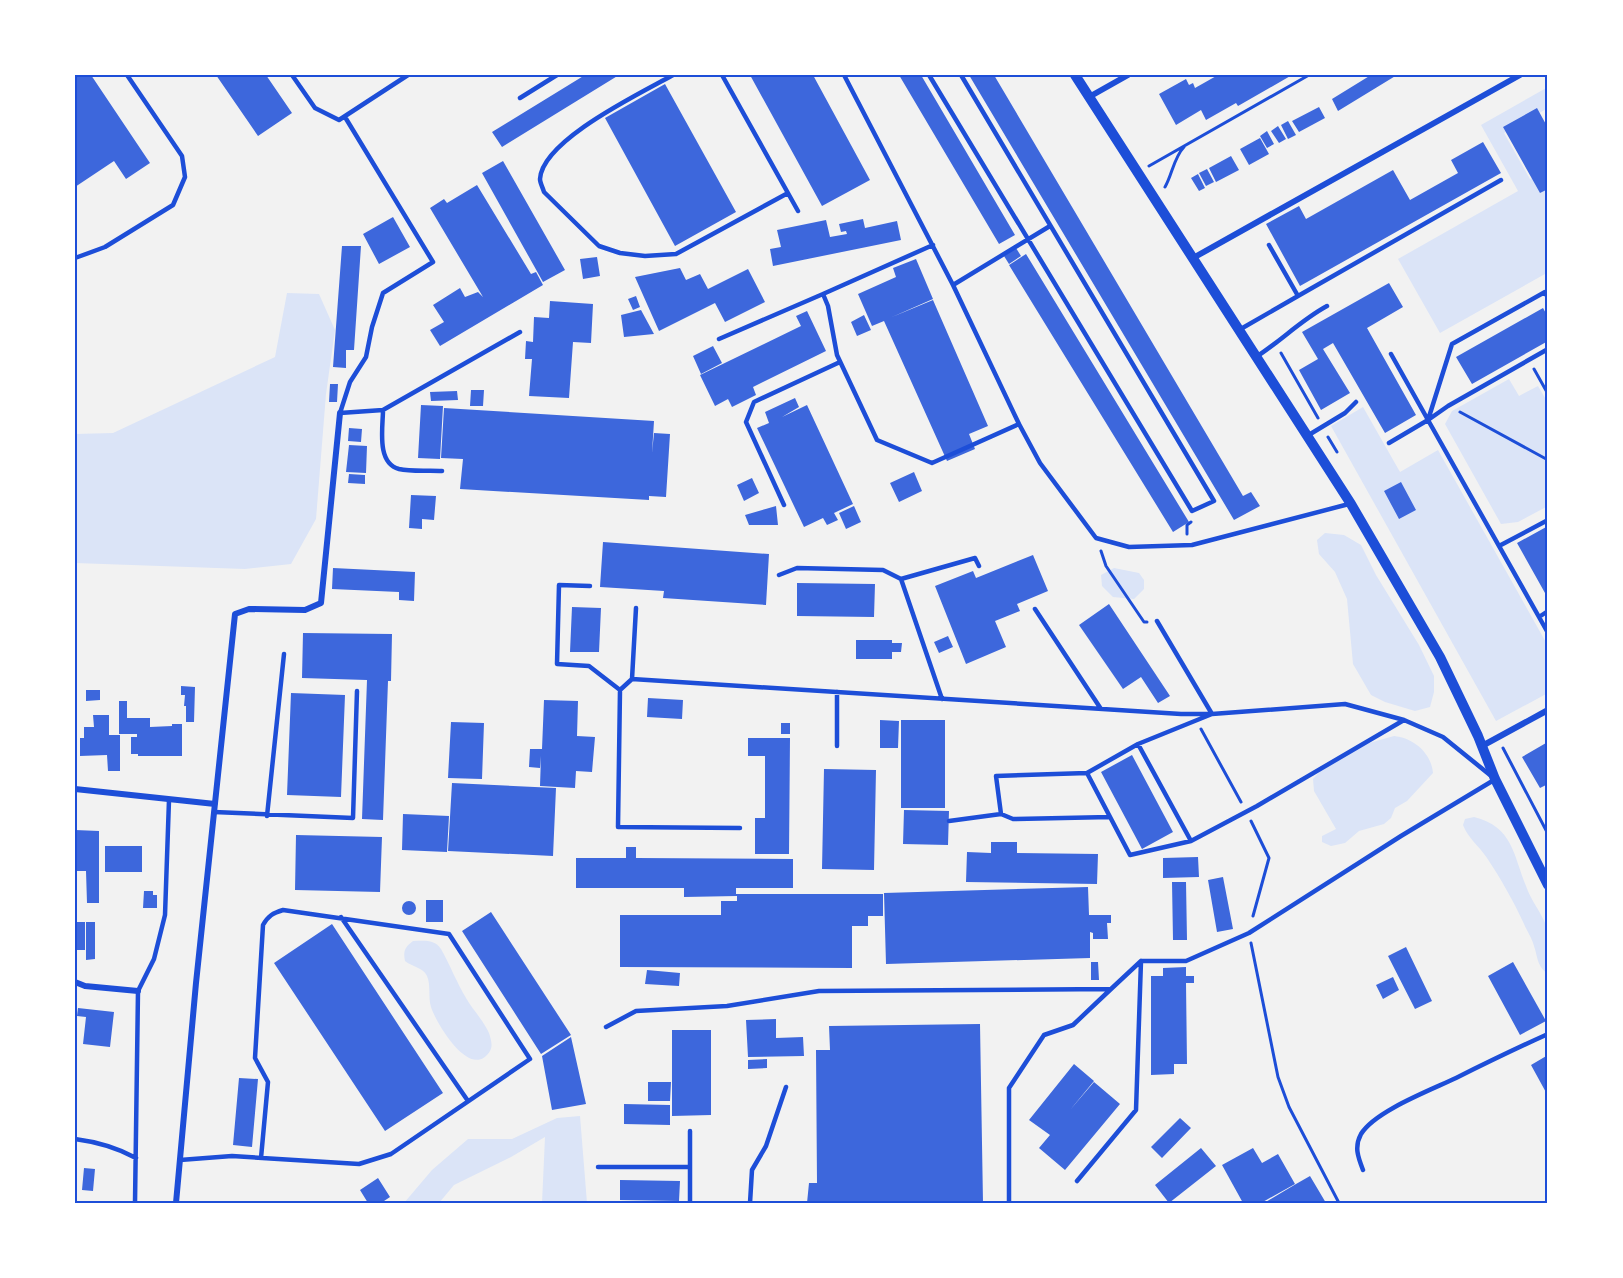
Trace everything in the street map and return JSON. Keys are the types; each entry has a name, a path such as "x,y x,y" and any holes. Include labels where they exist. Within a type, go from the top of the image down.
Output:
{"street":[{"path":"1075,75 1351,504 1440,657 1495,779 1548,885"},
{"path":"1089,97 1128,75"},
{"path":"1192,258 1521,75"},
{"path":"176,1203 195,983 235,614 249,609 305,610 321,603 340,413"},
{"path":"1482,746 1548,710"},
{"path":"75,789 215,804"},
{"path":"75,982 85,986 138,991"}],"lane":[{"path":"75,258 105,247 173,205 185,177 182,156 127,75"},
{"path":"292,75 315,108 339,120 408,75"},
{"path":"520,98 557,75"},
{"path":"674,75 576,131 551,154 543,168 540,181 544,192 599,246 620,253 645,256 676,254 788,193"},
{"path":"722,75 798,211"},
{"path":"844,75 933,245 1040,463 1096,538 1129,547 1192,545 1351,504"},
{"path":"929,75 1192,511 1214,501 961,75"},
{"path":"345,117 433,262 383,293 372,327 366,357 350,382 340,413 383,410 520,332"},
{"path":"1239,330 1500,180"},
{"path":"953,285 1050,226"},
{"path":"719,339 933,245"},
{"path":"1269,245 1298,296"},
{"path":"1428,420 1452,345 1545,292 1548,298"},
{"path":"823,294 828,306 837,355 877,440 932,463 1019,424"},
{"path":"1256,357 1276,344 1307,317 1327,306"},
{"path":"1389,443 1448,406 1548,350"},
{"path":"1391,354 1548,633"},
{"path":"784,505 746,422 754,402 840,362"},
{"path":"1307,436 1345,413 1356,402"},
{"path":"383,410 383,446 386,460 397,469 442,471"},
{"path":"1499,546 1548,520"},
{"path":"779,575 797,568 883,570 901,579 975,558 979,566"},
{"path":"901,579 942,699"},
{"path":"590,586 559,585 557,664 589,666 620,690"},
{"path":"636,608 632,679 620,690 618,826 740,828"},
{"path":"1035,609 1101,709"},
{"path":"1539,616 1548,611"},
{"path":"1157,621 1212,714"},
{"path":"267,816 284,654"},
{"path":"632,679 1212,714 1345,704 1404,720 1443,737 1495,779 1249,933 1186,961 1141,961 1073,1024 1044,1035 1009,1088 1009,1203"},
{"path":"214,812 353,818 357,691"},
{"path":"837,692 837,746"},
{"path":"1001,814 996,776 1087,773 1138,744 1212,714"},
{"path":"1087,773 1130,855 1191,841 1257,806 1404,720"},
{"path":"1138,744 1191,841"},
{"path":"135,1203 138,991 154,959 165,915 169,800"},
{"path":"1257,806 1260,812"},
{"path":"949,821 1001,814 1013,819 1110,817"},
{"path":"180,1160 232,1156 261,1158 359,1164 391,1154 530,1059 449,934 283,910 273,913 263,925 255,1058 268,1082 261,1158"},
{"path":"341,917 468,1101"},
{"path":"1077,1181 1136,1110 1141,961"},
{"path":"606,1027 636,1011 727,1006 819,991 1111,989"},
{"path":"1363,1170 1357,1155 1357,1144 1362,1133 1374,1120 1399,1105 1548,1034"},
{"path":"750,1203 752,1170 766,1146 786,1087"},
{"path":"690,1131 690,1203"},
{"path":"75,1139 99,1142 118,1148 136,1158"},
{"path":"598,1167 690,1167"}],"path":[{"path":"1138,172 1309,75"},
{"path":"1155,200 1171,177 1180,151 1187,144"},
{"path":"1529,360 1548,394"},
{"path":"1448,406 1548,460"},
{"path":"1096,538 1106,566 1144,622 1157,621"},
{"path":"1196,721 1246,811 1269,858 1249,933 1278,1077 1289,1107 1339,1203"}],"shaded area":[{"path":"1548,87 1548,108 1504,133 1530,179 1542,173 1548,183 1548,279 1545,274 1440,333 1398,259 1518,191 1481,125"},
{"path":"287,293 319,294 335,330 326,394 316,519 291,564 245,569 75,563 75,434 113,433 275,357"},
{"path":"1509,379 1519,396 1538,386 1548,403 1548,506 1518,522 1501,524 1445,424 1452,411"},
{"path":"1363,407 1400,472 1438,450 1548,646 1548,693 1496,721 1331,426"},
{"path":"1325,533 1344,535 1361,545 1376,575 1419,645 1434,676 1434,692 1430,707 1415,711 1371,695 1353,664 1347,599 1335,572 1319,554 1317,540"},
{"path":"1114,568 1139,573 1144,580 1144,589 1134,599 1113,597 1102,586 1101,575"},
{"path":"1394,736 1401,737 1420,747 1432,765 1433,773 1407,801 1395,808 1391,818 1384,824 1359,831 1345,843 1331,846 1322,842 1322,836 1336,829 1314,791 1313,779 1324,767 1362,745"},
{"path":"1474,817 1497,828 1510,843 1528,891 1547,928 1548,974 1540,965 1532,940 1507,891 1487,858 1465,830 1463,825 1465,819"},
{"path":"413,941 432,942 441,949 466,998 489,1033 491,1049 482,1059 473,1059 464,1055 455,1047 434,1015 427,976 423,971 405,961 405,949"},
{"path":"580,1116 587,1203 542,1203 545,1137 511,1157 454,1185 439,1203 404,1203 432,1170 468,1139 512,1139 557,1118"}],"building":[{"path":"75,75 91,75 150,163 126,179 114,161 75,187"},
{"path":"216,75 266,75 292,113 258,136"},
{"path":"585,75 619,75 502,147 492,132"},
{"path":"750,75 813,75 870,180 822,206"},
{"path":"899,75 921,75 1015,235 999,244"},
{"path":"969,75 994,75 1243,496 1251,492 1260,506 1234,520"},
{"path":"1218,75 1292,75 1238,106 1236,103 1206,120 1201,110 1176,125 1159,94 1186,79 1189,85 1193,83 1195,88"},
{"path":"1371,75 1397,75 1338,111 1332,99"},
{"path":"665,84 736,212 675,246 605,118"},
{"path":"1319,107 1325,118 1299,132 1292,121"},
{"path":"1537,108 1548,128 1548,189 1540,193 1503,127"},
{"path":"1288,121 1296,135 1288,139 1281,125"},
{"path":"1278,126 1286,139 1279,143 1271,131"},
{"path":"1267,131 1274,144 1267,148 1260,136"},
{"path":"1260,138 1269,154 1249,165 1240,149"},
{"path":"1483,142 1501,173 1300,286 1266,224 1299,206 1306,219 1393,170 1410,200 1458,173 1451,160"},
{"path":"1231,156 1239,170 1216,182 1209,168"},
{"path":"503,161 565,270 543,282 482,173"},
{"path":"1207,169 1214,182 1206,186 1199,173"},
{"path":"1198,174 1205,188 1199,191 1191,178"},
{"path":"477,185 531,274 536,272 543,285 440,346 430,330 444,322 433,305 460,288 465,297 478,292 483,297 430,208 444,199 447,203"},
{"path":"393,217 410,247 379,264 363,234"},
{"path":"863,219 865,228 897,221 901,240 773,266 770,249 781,247 777,230 826,220 830,237 847,234 846,231 841,232 839,224"},
{"path":"342,246 361,246 354,350 346,350 346,368 333,367"},
{"path":"1016,248 1021,256 1009,264 1004,256"},
{"path":"1026,254 1189,522 1173,532 1009,265"},
{"path":"597,257 600,276 583,279 580,259"},
{"path":"916,259 933,299 892,317 933,300 988,426 969,434 975,449 947,461 884,321 872,326 858,294 896,277 893,268"},
{"path":"680,268 686,280 700,274 708,289 748,269 765,302 725,322 715,303 659,331 635,277"},
{"path":"1389,283 1403,307 1367,328 1416,415 1385,433 1333,343 1323,349 1350,393 1321,410 1299,370 1318,359 1302,332"},
{"path":"636,296 640,307 633,310 628,299"},
{"path":"550,301 593,304 591,343 573,342 569,398 529,396 532,359 525,359 526,341 533,342 534,317 549,318"},
{"path":"1543,308 1548,317 1548,341 1472,384 1456,357"},
{"path":"641,310 654,334 624,337 621,315"},
{"path":"807,311 826,351 753,387 756,395 732,407 728,399 715,406 700,375 801,326 796,316"},
{"path":"864,315 871,330 857,336 851,322"},
{"path":"713,346 722,363 701,374 693,356"},
{"path":"330,384 338,384 337,402 329,402"},
{"path":"471,390 484,390 483,406 470,406"},
{"path":"457,391 458,400 431,401 430,392"},
{"path":"795,398 799,407 782,417 807,405 853,504 834,513 838,520 827,525 823,518 804,527 757,428 769,423 765,412"},
{"path":"421,405 443,406 440,459 418,458"},
{"path":"444,408 654,421 652,453 654,433 670,434 666,497 649,496 649,500 460,489 463,459 441,458"},
{"path":"349,428 362,429 361,442 348,441"},
{"path":"349,445 367,446 366,473 346,472"},
{"path":"914,472 922,491 899,502 890,483"},
{"path":"349,474 365,475 365,484 348,483"},
{"path":"752,478 759,493 744,501 737,485"},
{"path":"1401,482 1416,510 1399,519 1384,491"},
{"path":"411,495 436,496 434,520 422,519 422,529 409,528"},
{"path":"776,506 778,525 749,525 745,515"},
{"path":"854,506 861,522 846,529 839,513"},
{"path":"1548,526 1548,591 1545,593 1517,543"},
{"path":"603,542 769,554 766,605 663,598 664,591 600,587"},
{"path":"1033,555 1048,591 1017,604 1020,611 995,621 1006,647 966,664 935,586 973,571 976,578"},
{"path":"333,568 415,572 414,601 399,600 399,592 332,589"},
{"path":"797,583 875,584 874,617 797,616"},
{"path":"1109,604 1170,696 1158,703 1141,677 1123,689 1079,625"},
{"path":"572,607 601,608 599,652 570,652"},
{"path":"303,633 392,634 383,820 362,819 367,680 302,678"},
{"path":"948,636 953,647 939,653 934,642"},
{"path":"856,640 892,640 892,643 902,643 901,652 892,652 892,659 856,659"},
{"path":"181,686 195,687 194,722 186,722 185,695 181,695"},
{"path":"86,690 100,690 100,700 86,701"},
{"path":"291,693 345,695 341,797 287,795"},
{"path":"648,698 683,700 682,719 647,717"},
{"path":"544,700 578,701 577,736 595,737 592,772 576,771 575,788 540,786 541,756 540,768 529,767 530,749 542,749"},
{"path":"119,701 127,701 127,718 150,718 150,727 182,724 182,756 131,754 131,737 137,737 137,734 119,734"},
{"path":"93,715 109,715 109,735 120,735 120,771 108,771 107,755 80,756 80,738 84,738 84,727 94,727"},
{"path":"880,720 899,721 898,748 880,748"},
{"path":"901,720 945,720 945,808 901,808"},
{"path":"451,722 484,723 482,779 448,778"},
{"path":"781,723 790,723 790,734 781,734"},
{"path":"748,738 790,738 789,854 755,854 755,818 765,818 765,756 748,756"},
{"path":"1546,743 1548,746 1548,784 1540,788 1522,757"},
{"path":"1132,755 1173,832 1142,849 1101,772"},
{"path":"824,769 876,770 874,870 822,869"},
{"path":"452,783 556,788 553,856 448,851"},
{"path":"904,810 949,811 948,845 903,844"},
{"path":"403,814 449,816 447,852 402,850"},
{"path":"75,830 99,831 99,903 87,903 86,871 75,871"},
{"path":"296,835 382,837 380,892 295,890"},
{"path":"991,842 1017,842 1017,853 1098,854 1097,884 966,882 967,852 991,853"},
{"path":"105,846 142,846 142,872 105,872"},
{"path":"626,847 636,847 636,858 793,859 793,888 736,888 736,894 883,894 883,916 868,916 868,926 852,926 852,968 620,967 620,915 721,915 721,901 737,901 737,896 684,897 684,888 576,888 576,858 626,858"},
{"path":"1198,857 1199,877 1163,878 1163,858"},
{"path":"1223,877 1233,929 1217,932 1208,880"},
{"path":"1172,882 1186,882 1187,940 1173,940"},
{"path":"1088,887 1089,915 1111,915 1111,923 1107,923 1108,939 1093,939 1093,933 1090,932 1090,958 886,964 884,893"},
{"path":"144,891 153,891 153,895 157,895 157,908 143,908"},
{"path":"426,900 443,900 443,922 426,922"},
{"path":"406,901 412,901 416,908 412,915 406,915 402,911 402,905"},
{"path":"491,912 571,1035 541,1054 462,931"},
{"path":"75,922 85,922 85,950 75,950"},
{"path":"86,922 95,922 95,959 86,960"},
{"path":"332,924 443,1093 385,1131 274,963"},
{"path":"1406,947 1432,1001 1415,1009 1388,956"},
{"path":"1091,962 1098,962 1099,980 1091,980"},
{"path":"1513,962 1546,1021 1520,1035 1488,976"},
{"path":"1186,967 1186,976 1194,976 1194,983 1186,983 1187,1064 1174,1064 1174,1074 1151,1075 1151,976 1163,976 1163,968"},
{"path":"647,970 680,973 679,986 645,984"},
{"path":"1393,977 1399,990 1383,999 1376,985"},
{"path":"78,1008 114,1012 110,1047 83,1044 86,1017 77,1016"},
{"path":"776,1019 776,1038 803,1037 804,1056 748,1057 746,1020"},
{"path":"980,1024 983,1203 807,1203 809,1183 817,1183 816,1050 830,1050 829,1026"},
{"path":"672,1030 711,1030 711,1115 672,1116"},
{"path":"571,1037 586,1104 552,1110 542,1056"},
{"path":"1548,1055 1548,1096 1531,1065"},
{"path":"767,1059 767,1068 748,1069 748,1060"},
{"path":"1074,1064 1094,1081 1070,1110 1094,1082 1120,1104 1065,1170 1039,1148 1050,1135 1029,1120"},
{"path":"239,1078 258,1079 252,1147 233,1145"},
{"path":"648,1082 671,1082 670,1101 648,1101"},
{"path":"624,1104 670,1105 670,1125 624,1124"},
{"path":"1180,1118 1191,1128 1162,1158 1151,1147"},
{"path":"1201,1148 1216,1166 1169,1203 1155,1185"},
{"path":"1253,1148 1262,1163 1278,1154 1295,1184 1261,1203 1243,1203 1222,1165"},
{"path":"84,1168 95,1169 93,1191 82,1190"},
{"path":"1310,1176 1326,1203 1264,1203 1296,1184"},
{"path":"378,1178 390,1197 381,1203 368,1203 360,1190"},
{"path":"620,1180 680,1181 679,1201 620,1200"}]}
